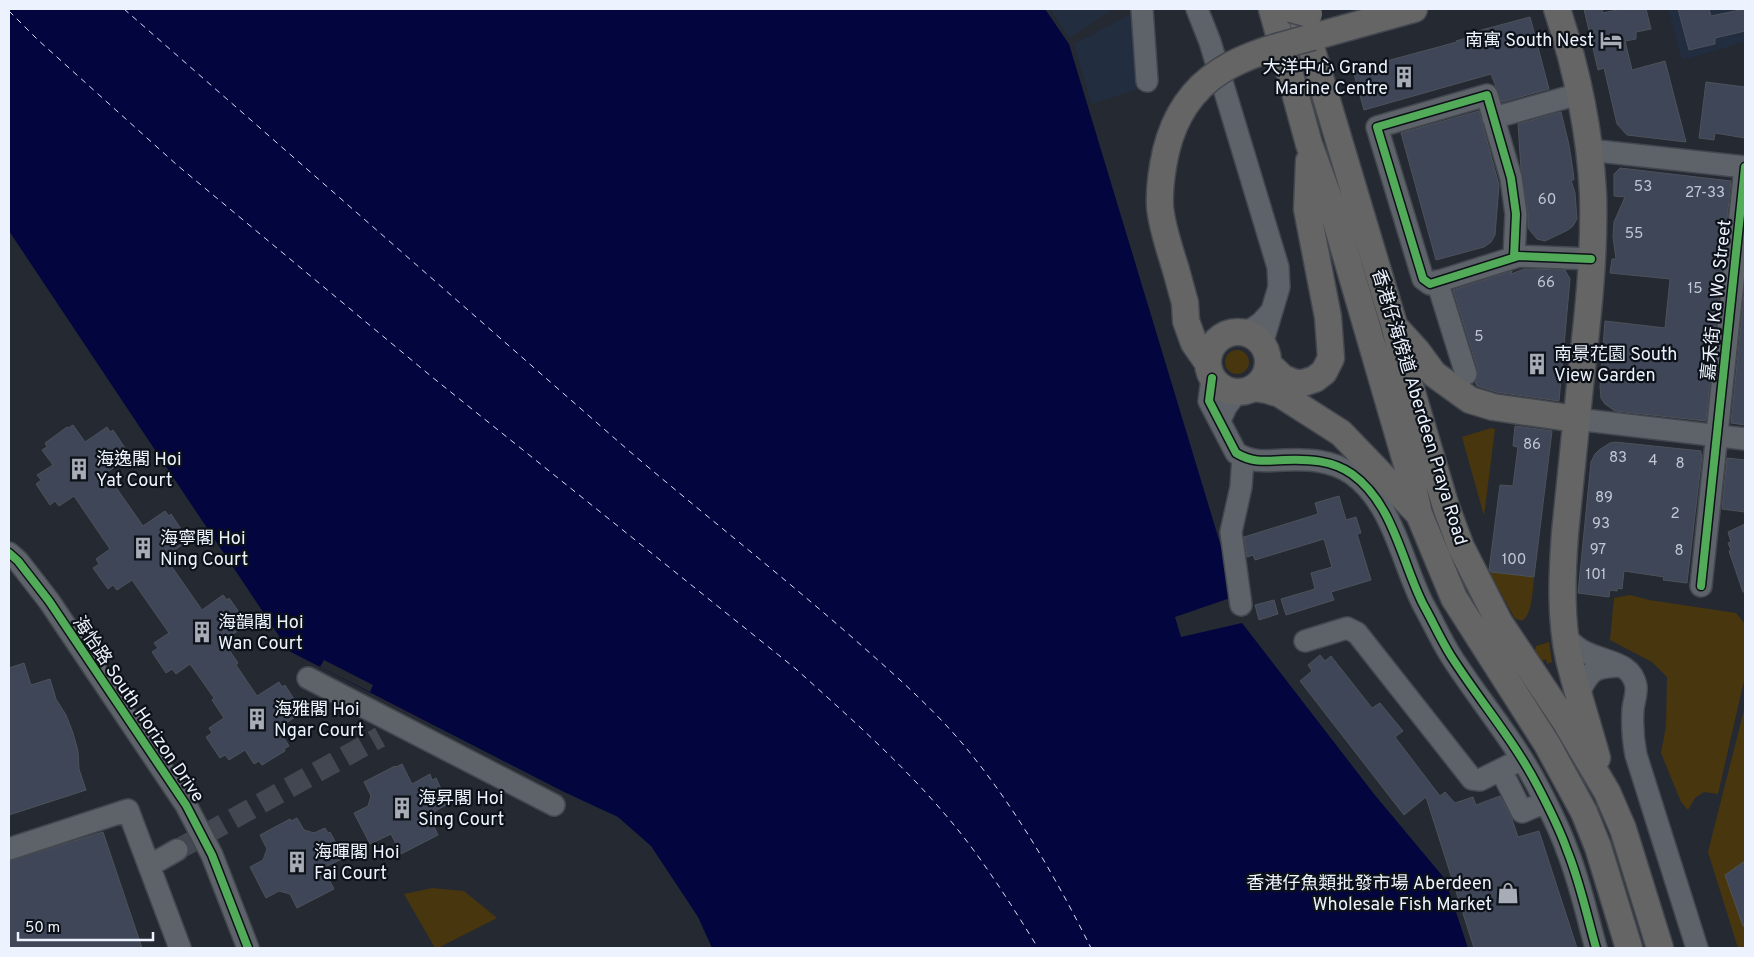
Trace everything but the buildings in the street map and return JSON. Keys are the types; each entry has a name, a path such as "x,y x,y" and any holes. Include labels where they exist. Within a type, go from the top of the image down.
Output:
{"main road":[{"name":"香港仔海傍道 Aberdeen Praya Road","path":"1272,9 1309,144 1330,204 1412,482 1419,514 1454,598 1547,744 1584,812 1598,847 1629,948"},
{"path":"1291,9 1358,24"},
{"name":"香港仔海傍道 Aberdeen Praya Road","path":"1300,9 1395,328 1405,370 1460,547 1499,622 1565,721 1607,792 1623,829 1660,948"},
{"path":"1557,9 1579,94 1589,150 1592,194 1592,259 1588,316 1562,569 1562,601 1569,658 1607,792"},
{"path":"1406,11 1257,53 1226,68 1203,85 1184,106 1173,126 1168,141 1160,186 1160,208 1185,303 1186,321 1194,343 1220,386 1228,391 1267,390 1280,394 1342,433 1419,514"},
{"path":"1185,303 1202,320 1251,344 1283,378 1295,383 1304,383 1315,379 1324,372 1331,358 1328,317 1307,209 1309,144"},
{"path":"1395,328 1417,351 1434,374 1470,400 1493,407 1576,419"},
{"path":"1210,370 1208,354 1213,345 1222,336 1251,344 1266,374 1260,382 1245,390"}],"street":[{"path":"1142,9 1147,81"},
{"path":"1197,9 1210,42 1278,267 1279,286 1270,313 1261,323 1251,344"},
{"path":"1493,118 1579,94"},
{"path":"1514,258 1516,214 1511,178 1487,95 1377,128 1423,279 1430,284 1514,258 1539,256 1592,259"},
{"path":"1589,150 1745,167"},
{"name":"嘉禾街 Ka Wo Street","path":"1700,586 1718,436 1745,167"},
{"path":"1437,281 1466,374"},
{"path":"1210,370 1209,400 1236,453 1243,458 1266,462 1303,460 1325,462 1340,467 1354,475 1373,495 1393,529 1422,603 1451,655 1522,759 1538,786 1568,850 1596,948"},
{"path":"1220,420 1226,407 1245,390"},
{"path":"1576,419 1745,439"},
{"path":"1241,605 1231,532 1241,487 1243,458"},
{"name":"海怡路 South Horizon Drive","path":"9,553 18,561 49,601 186,805 212,855 248,948"},
{"path":"1305,642 1347,628 1357,633 1472,778 1480,780 1522,759"},
{"path":"1566,637 1574,646 1589,654 1625,668 1635,681 1633,721 1636,755 1697,948"},
{"path":"1579,693 1587,679 1600,666 1625,668"},
{"path":"308,678 384,728 554,805"},
{"path":"1501,770 1522,812 1545,802"},
{"path":"9,849 128,810 180,948"},
{"path":"149,866 177,850"}],"shaded area":[{"path":"9,9 1045,9 1069,44 1236,596 1175,617 1181,637 1242,623 1374,794 1445,879 1468,948 712,948 698,917 651,846 618,817 562,791 289,651 9,231"},
{"path":"1050,9 1113,9 1069,38"},
{"path":"1668,9 1745,9 1745,42 1682,60"},
{"path":"1133,13 1139,89 1091,104 1074,44"},
{"path":"1237,350 1246,353 1249,362 1246,371 1237,374 1228,371 1225,362 1228,353"},
{"path":"1491,428 1495,429 1484,516 1462,437"},
{"path":"1489,572 1534,577 1532,598 1525,619 1520,620 1514,617"},
{"path":"1630,595 1649,600 1736,613 1745,624 1745,676 1718,794 1704,792 1695,798 1688,810 1681,802 1661,753 1666,726 1667,677 1652,662 1610,640 1614,598"},
{"path":"1549,642 1552,662 1547,664 1546,659 1543,660 1544,665 1540,667 1534,656 1536,646"},
{"path":"1745,706 1745,948 1738,948 1708,852"},
{"path":"432,888 464,891 497,918 435,948 404,894"}],"pier":[{"path":"324,660 373,685 370,692 320,667"}],"ferry route":[{"path":"124,9 628,450 826,615 917,696 961,742 1008,804 1052,874 1091,948"},
{"path":"9,11 38,40 177,165 432,377 796,669 836,705 913,779 949,819 985,865 1038,948"}],"tunnel":[{"path":"177,850 380,737"}],"cycle path":[{"path":"1514,257 1516,214 1511,178 1487,95 1377,127 1423,279 1430,284 1519,256 1591,259"},
{"path":"1701,586 1745,167"},
{"path":"1212,378 1209,401 1236,453 1259,461 1311,460 1328,463 1352,474 1378,501 1396,536 1416,590 1444,644 1528,768 1549,809 1576,874 1596,948"},
{"path":"9,553 18,561 49,601 186,805 212,855 248,948"}],"place":[{"name":"南寓 South Nest","path":"1611,40"},
{"name":"大洋中心 Grand Marine Centre","path":"1404,77"},
{"name":"南景花園 South View Garden","path":"1537,364"},
{"name":"海逸閣 Hoi Yat Court","path":"79,469"},
{"name":"海寧閣 Hoi Ning Court","path":"143,548"},
{"name":"海韻閣 Hoi Wan Court","path":"202,632"},
{"name":"海雅閣 Hoi Ngar Court","path":"257,719"},
{"name":"海昇閣 Hoi Sing Court","path":"402,808"},
{"name":"海暉閣 Hoi Fai Court","path":"297,862"},
{"name":"香港仔魚類批發市場 Aberdeen Wholesale Fish Market","path":"1508,893"}]}
